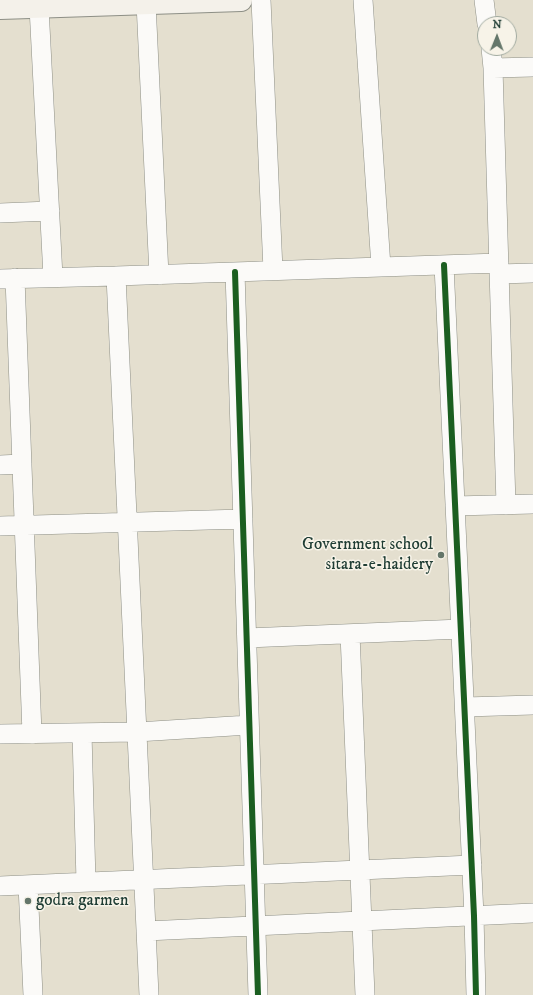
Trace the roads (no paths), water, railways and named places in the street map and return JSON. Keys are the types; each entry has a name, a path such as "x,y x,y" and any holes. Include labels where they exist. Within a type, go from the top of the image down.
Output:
{"main road":[{"path":"0,8 39,8 241,0"}],"street":[{"path":"261,0 273,270"},
{"path":"364,0 381,267"},
{"path":"484,0 487,16"},
{"path":"146,3 159,275"},
{"path":"39,8 53,277"},
{"path":"492,56 506,505"},
{"path":"493,68 533,66"},
{"path":"0,213 50,211"},
{"path":"444,265 472,865 476,995"},
{"path":"32,734 22,464 7,278 159,275 444,265 533,273"},
{"path":"235,272 258,995"},
{"path":"116,276 149,995"},
{"path":"0,465 22,464"},
{"path":"455,506 533,504"},
{"path":"0,526 243,519"},
{"path":"247,638 461,629"},
{"path":"350,634 365,995"},
{"path":"465,707 533,705"},
{"path":"0,734 137,732 249,725"},
{"path":"82,733 86,882"},
{"path":"0,886 472,865"},
{"path":"28,885 33,995"},
{"path":"146,932 533,913"}],"place":[{"name":"Government school sitara-e-haidery","path":"441,555"},
{"name":"godra garmen","path":"28,901"}]}
